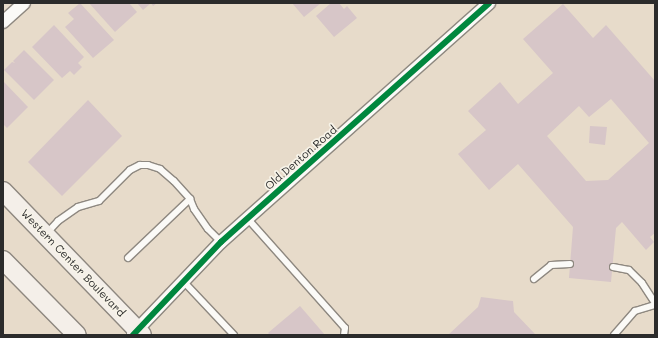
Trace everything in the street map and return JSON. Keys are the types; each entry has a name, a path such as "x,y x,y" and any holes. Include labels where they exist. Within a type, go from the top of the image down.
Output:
{"main road":[{"name":"Western Center Boulevard","path":"3,191 46,234 137,333"},
{"path":"3,260 77,335"}],"street":[{"path":"3,22 24,3"},
{"name":"Old Denton Road","path":"137,333 221,242 489,3"}],"lane":[{"path":"46,234 58,221 78,207 98,201 130,170 140,165 160,169 190,199 198,214 221,242"},
{"path":"128,258 190,199"},
{"path":"247,218 345,328 344,335"},
{"path":"534,279 551,265 570,264"},
{"path":"613,267 629,270 642,283 655,304 635,311 614,335"},
{"path":"184,282 234,335"}],"building":[{"path":"80,3 114,40 93,58 65,27 74,19 68,13"},
{"path":"89,3 129,3 137,12 115,32"},
{"path":"137,3 151,3 143,10"},
{"path":"292,3 321,3 304,17"},
{"path":"331,3 339,3 344,9 347,6 357,18 334,37 316,16"},
{"path":"563,4 593,38 606,25 655,81 655,233 650,237 654,242 646,250 622,222 616,228 611,282 569,278 573,227 518,164 489,190 458,154 486,130 468,111 500,82 518,104 553,73 523,39","holes":["611,99 649,143 608,180 586,181 547,136 579,106 589,117"]},
{"path":"54,25 84,57 78,63 82,67 74,75 70,71 62,78 32,47"},
{"path":"24,50 54,80 34,100 4,70 12,62 15,63 13,61"},
{"path":"3,81 28,107 7,128 3,124"},
{"path":"88,100 122,136 62,196 28,162"},
{"path":"590,126 607,127 605,145 589,143"},
{"path":"481,297 513,301 514,312 536,335 448,335 478,307"},
{"path":"300,306 325,335 270,335 268,333 275,327"}],"cycle path":[{"path":"133,335 221,242 489,3"}]}
